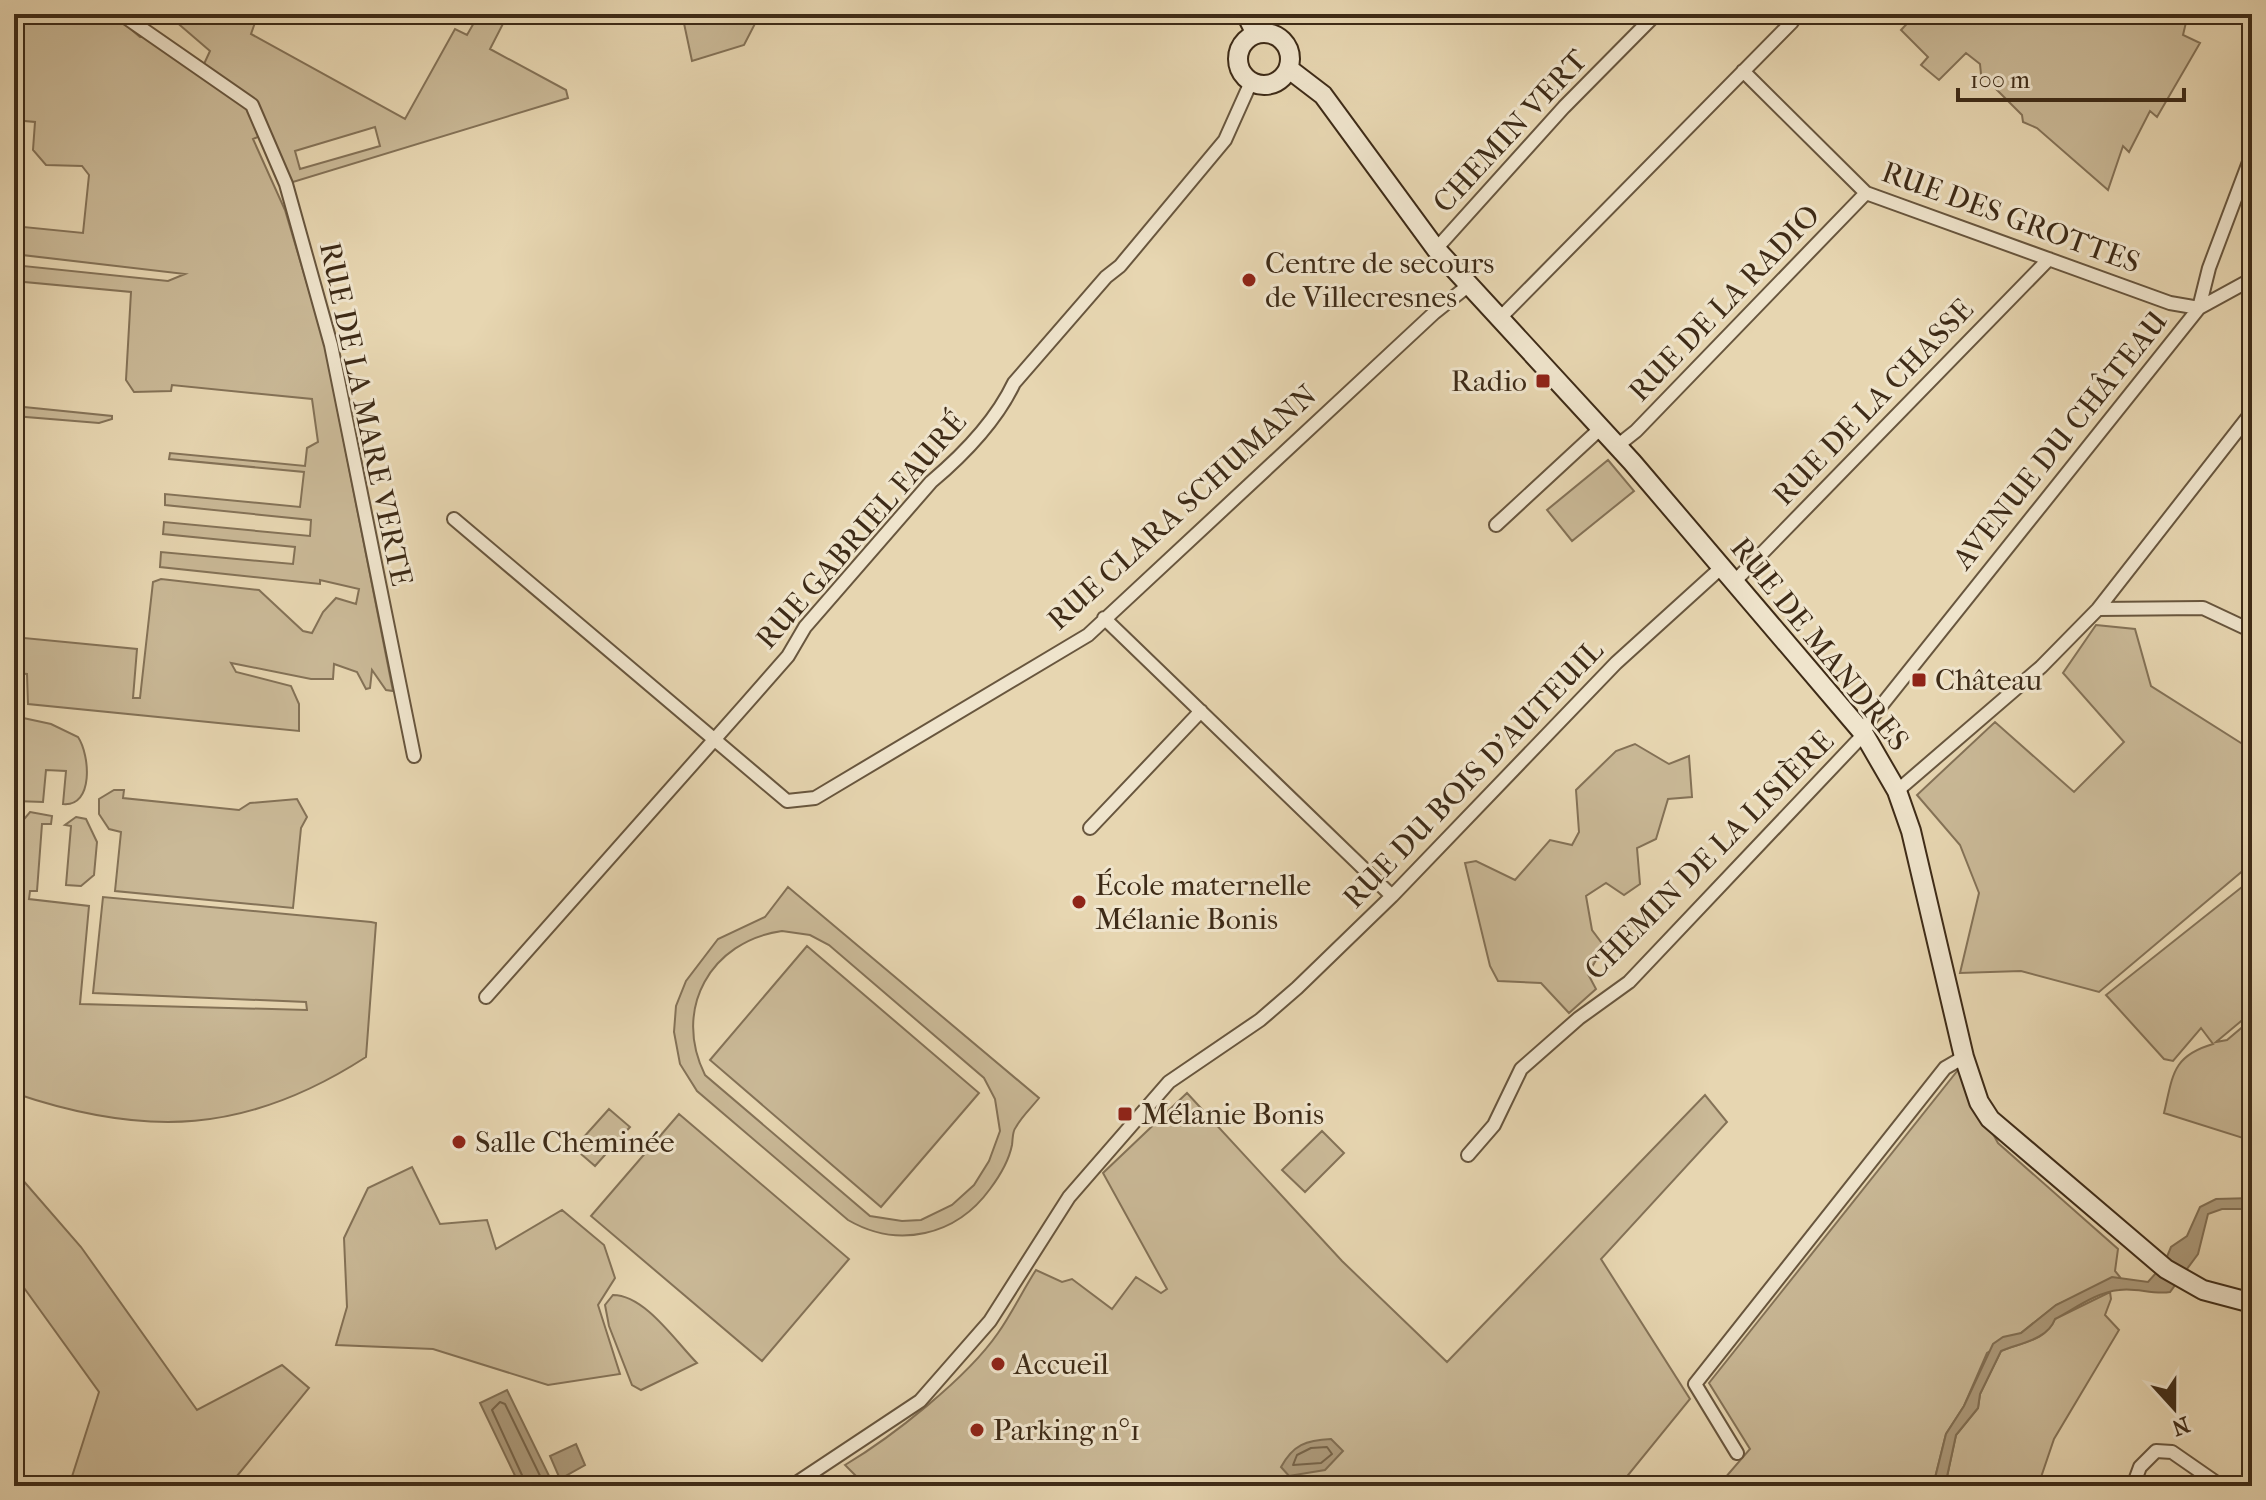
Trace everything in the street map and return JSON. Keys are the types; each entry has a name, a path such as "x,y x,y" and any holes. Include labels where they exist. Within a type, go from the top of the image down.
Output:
{"street":[{"name":"RUE DE LA MARE VERTE","path":"121,14 252,105 286,184 331,345 414,756"},
{"path":"1246,14 1256,34"},
{"name":"CHEMIN VERT","path":"1436,249 1564,107 1656,14"},
{"path":"1501,317 1792,22"},
{"path":"1270,33 1283,41 1290,54 1289,69 1273,84 1251,82 1241,72 1238,57 1243,43 1256,34 1270,33"},
{"name":"RUE DE MANDRES","path":"1289,69 1323,95 1436,249 1617,446 1864,734 1897,791 1911,831 1964,1057 1979,1102 1990,1119 2138,1248 2203,1290 2252,1303"},
{"name":"RUE DES GROTTES","path":"1743,71 1866,193 2170,303 2199,308"},
{"name":"RUE GABRIEL FAURÉ","path":"486,997 788,656 805,627 931,482 951,465 1004,404 1014,383 1192,182 1225,140 1251,82"},
{"name":"AVENUE DU CHÂTEAU","path":"1864,734 1869,721 2199,308 2209,268 2252,154"},
{"name":"RUE DE LA RADIO","path":"1617,446 1636,431 1866,193"},
{"name":"RUE DE LA CHASSE","path":"1729,573 2049,259"},
{"path":"2199,308 2252,279"},
{"name":"RUE CLARA SCHUMANN","path":"454,519 787,801 815,798 1088,635 1469,285"},
{"path":"1897,791 2041,667 2098,609 2252,412"},
{"path":"1496,525 1601,428"},
{"name":"RUE DU BOIS D'AUTEUIL","path":"792,1486 920,1401 990,1321 1069,1197 1169,1082 1260,1020 1392,896 1616,663 1729,573"},
{"path":"2098,609 2203,608 2252,631"},
{"path":"1104,618 1392,896"},
{"path":"1090,828 1201,711"},
{"name":"CHEMIN DE LA LISIÈRE","path":"1468,1155 1494,1125 1521,1069 1579,1018 1629,982 1864,734"},
{"path":"1737,1453 1695,1384 1945,1068 1964,1057"},
{"path":"2133,1486 2140,1467 2156,1451 2172,1452 2221,1486"}],"shaded area":[{"path":"17,14 113,14 140,37 164,37 204,64 210,51 167,14 258,14 251,34 405,119 455,29 467,35 479,14 508,14 490,49 566,90 568,98 293,182 288,181 269,132 253,139 285,210 324,341 393,691 386,690 372,670 370,688 366,689 357,672 334,664 333,679 311,679 231,663 236,672 291,686 299,704 299,731 28,704 27,674 14,673 14,637 137,649 133,698 140,698 153,582 161,579 259,590 303,631 312,633 323,612 336,598 356,604 359,589 320,580 320,584 160,567 161,552 293,564 295,547 163,534 164,522 310,536 311,520 165,505 165,494 300,507 304,472 169,459 170,453 305,466 307,448 318,442 312,399 172,385 171,391 134,392 126,380 131,292 14,281 14,265 168,281 185,274 14,254 14,226 83,233 89,175 82,166 46,165 33,150 35,122 14,120 14,20","holes":["375,127 380,146 300,169 295,151"]},
{"path":"682,14 760,14 744,45 692,61"},
{"path":"1916,14 2188,14 2183,35 2200,43 2157,117 2150,111 2129,152 2123,146 2108,190 2037,128 2023,122 2022,115 1981,74 1980,64 1966,53 1939,80 1921,65 1928,57 1901,30"},
{"path":"14,406 112,416 112,419 99,423 14,416"},
{"path":"1608,460 1634,491 1572,541 1547,510"},
{"path":"2096,625 2135,629 2151,686 2252,750 2252,863 2099,992 2021,971 1960,973 1979,893 1960,845 1917,795 1995,722 2074,792 2124,742 2063,673"},
{"path":"14,716 51,724 78,737 85,755 87,778 85,789 73,803 63,804 66,771 46,770 43,802 15,801"},
{"path":"1635,744 1669,764 1689,756 1692,797 1668,799 1656,839 1637,848 1640,884 1624,895 1606,883 1586,896 1592,930 1604,946 1588,974 1596,989 1569,1013 1541,983 1498,981 1490,966 1465,863 1476,861 1515,880 1550,840 1572,845 1579,832 1576,790 1616,751"},
{"path":"114,790 124,790 123,798 239,810 250,803 297,799 307,817 301,828 293,908 115,891 121,832 109,829 99,814 99,799"},
{"path":"30,812 52,816 51,824 42,824 37,891 30,891 29,899 89,906 80,1004 307,1010 306,1002 93,993 103,897 371,922 376,923 366,1057 322,1082 279,1101 237,1114 195,1121 152,1122 108,1117 62,1108 14,1093 14,859 19,847 14,831"},
{"path":"76,817 86,819 97,842 94,875 81,886 66,885 71,826 65,825"},
{"path":"2252,879 2252,1012 2216,1042 2227,1040 2252,1019 2252,1134 2246,1139 2164,1113 2176,1069 2189,1054 2213,1044 2201,1028 2173,1061 2164,1059 2106,995"},
{"path":"788,887 1039,1098 1015,1129 1009,1157 997,1179 976,1205 960,1218 925,1233 906,1235 886,1234 848,1220 697,1091 680,1064 674,1032 676,1006 686,981 718,939 765,917","holes":["782,931 810,935 829,945 984,1078 995,1099 1000,1131 989,1161 974,1185 952,1205 921,1220 902,1221 870,1216 705,1075 696,1050 693,1026 696,1003 704,982 735,948 757,937"]},
{"path":"807,946 979,1093 881,1207 710,1060"},
{"path":"1958,1070 1998,1143 2118,1249 2115,1271 2120,1277 2056,1305 2021,1333 1987,1353 1964,1406 1946,1434 1933,1486 1718,1486 1750,1449 1709,1383"},
{"path":"1187,1093 1342,1261 1447,1362 1705,1095 1727,1122 1601,1259 1690,1399 1624,1480 1625,1486 866,1486 845,1465 906,1423 968,1369 998,1333 1036,1270 1062,1282 1072,1279 1112,1309 1136,1277 1161,1293 1167,1289 1103,1173"},
{"path":"609,1109 630,1127 595,1166 574,1148"},
{"path":"679,1114 849,1259 762,1361 591,1216"},
{"path":"1322,1131 1344,1153 1305,1192 1282,1170"},
{"path":"412,1167 440,1224 487,1220 496,1249 562,1210 604,1245 615,1278 598,1305 620,1374 548,1385 433,1349 336,1345 347,1307 344,1238 368,1188"},
{"path":"14,1170 81,1247 197,1410 282,1365 309,1388 237,1476 242,1486 69,1486 99,1392 14,1274"},
{"path":"2110,1292 2111,1299 2105,1315 2119,1330 2054,1439 2038,1486 1945,1486 1956,1435 1978,1408 1980,1394 2001,1351 2039,1337 2055,1319"},
{"path":"613,1295 625,1297 648,1311 697,1363 641,1390 632,1385 609,1326 605,1305"}],"water":[{"path":"2252,1198 2252,1209 2222,1209 2208,1214 2198,1254 2170,1292 2125,1289 2102,1294 2055,1319 2039,1336 2001,1351 1980,1394 1978,1408 1956,1435 1945,1486 1933,1486 1946,1434 1964,1406 1993,1344 2003,1337 2021,1333 2056,1305 2112,1277 2148,1282 2164,1264 2171,1247 2187,1236 2200,1207 2216,1199"},
{"path":"507,1390 554,1486 520,1486 480,1403"},
{"path":"1331,1439 1343,1451 1325,1470 1289,1476 1281,1467 1290,1453 1301,1445"},
{"path":"576,1444 585,1465 560,1479 550,1456"}],"place":[{"name":"Centre de secours de Villecresnes","path":"1249,280"},
{"name":"Radio","path":"1543,381"},
{"name":"Château","path":"1919,680"},
{"name":"École maternelle Mélanie Bonis","path":"1079,902"},
{"name":"Mélanie Bonis","path":"1125,1114"},
{"name":"Salle Cheminée","path":"459,1142"},
{"name":"Accueil","path":"998,1364"},
{"name":"Parking n°1","path":"977,1430"}]}
